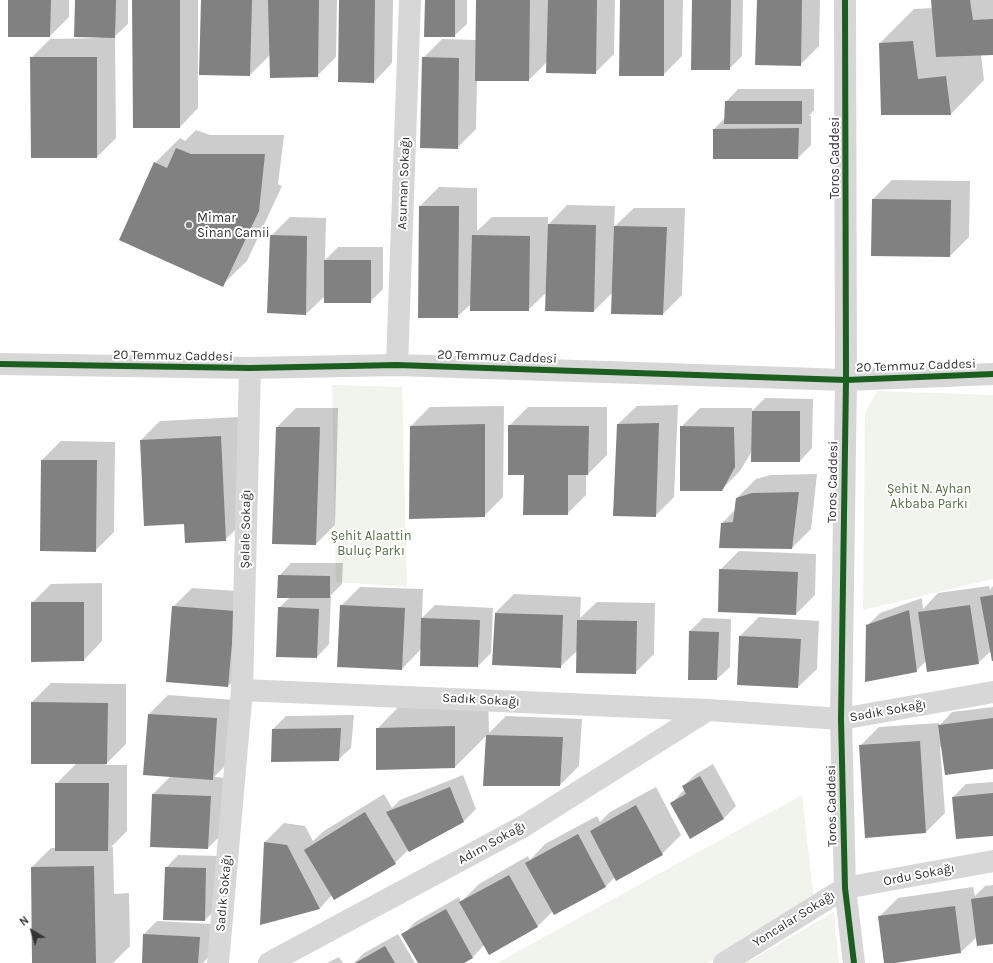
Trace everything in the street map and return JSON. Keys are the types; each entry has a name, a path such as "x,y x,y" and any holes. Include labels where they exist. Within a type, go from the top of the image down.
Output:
{"street":[{"name":"Asuman Sokağı","path":"397,365 410,0"},
{"name":"Toros Caddesi","path":"845,0 846,380 841,719 845,888 854,963"},
{"name":"20 Temmuz Caddesi","path":"0,364 250,368 397,365 846,380 993,374"},
{"name":"Şelale Sokağı","path":"242,690 250,368"},
{"name":"Sadık Sokağı","path":"218,963 242,690 708,710 841,719 993,692"},
{"name":"Adım Sokağı","path":"269,963 524,826 708,710"},
{"name":"Ordu Sokağı","path":"845,888 993,861"},
{"name":"Yoncalar Sokağı","path":"724,963 845,888"}],"green space":[{"name":"Şehit Alaattin Buluç Parkı","path":"332,385 402,387 407,587 336,582"},
{"name":"Şehit N. Ayhan Akbaba Parkı","path":"877,391 993,395 993,579 863,610 865,413"},
{"path":"802,795 814,901 707,963 497,963"},
{"path":"834,912 839,963 746,963"}],"building":[{"path":"8,0 51,0 50,37 8,37"},
{"path":"75,0 116,0 115,38 74,37"},
{"path":"132,0 180,0 180,128 133,128"},
{"path":"201,0 252,0 250,76 199,75"},
{"path":"268,0 319,0 318,77 270,78"},
{"path":"339,0 375,0 374,83 338,82"},
{"path":"425,0 455,0 455,37 424,37"},
{"path":"476,0 530,0 529,81 475,81"},
{"path":"548,0 597,0 596,74 546,73"},
{"path":"620,0 664,0 664,76 619,76"},
{"path":"692,0 731,0 730,70 691,70"},
{"path":"757,0 802,0 801,66 755,65"},
{"path":"931,0 970,0 973,20 993,19 993,55 936,57"},
{"path":"913,41 918,79 946,76 951,115 881,115 879,43"},
{"path":"30,57 97,57 97,158 31,158"},
{"path":"422,57 459,58 458,149 420,148"},
{"path":"725,101 802,101 802,124 724,124"},
{"path":"799,128 798,159 713,159 713,129"},
{"name":"Mimar Sinan Camii","path":"176,148 191,154 265,154 259,211 223,287 119,240 154,162 167,168"},
{"path":"872,199 951,200 950,257 871,256"},
{"path":"419,206 459,206 458,318 418,318"},
{"path":"548,224 596,225 594,312 545,311"},
{"path":"614,226 667,227 663,315 611,314"},
{"path":"270,235 307,236 306,315 267,313"},
{"path":"472,235 530,236 529,311 470,311"},
{"path":"324,260 371,260 371,303 324,303"},
{"path":"752,411 800,411 800,462 751,462"},
{"path":"659,423 656,517 613,516 617,424"},
{"path":"485,424 485,517 409,519 410,426"},
{"path":"508,425 589,426 588,475 568,475 568,515 523,515 524,475 508,475"},
{"path":"680,426 734,427 735,467 722,491 680,491"},
{"path":"276,427 320,427 316,545 272,544"},
{"path":"221,436 226,541 185,543 184,524 144,526 140,440"},
{"path":"41,460 97,460 96,552 40,551"},
{"path":"799,492 792,549 719,548 721,523 733,522 736,498 752,493"},
{"path":"719,569 798,572 796,615 718,612"},
{"path":"278,575 330,576 330,598 277,598"},
{"path":"993,595 993,661 992,661 980,597"},
{"path":"31,602 84,602 84,661 31,662"},
{"path":"340,605 405,608 402,670 337,667"},
{"path":"970,605 979,664 927,672 918,612"},
{"path":"172,606 235,611 228,687 166,682"},
{"path":"278,607 319,609 317,658 276,657"},
{"path":"909,610 917,672 865,682 866,625"},
{"path":"495,613 563,615 561,668 492,665"},
{"path":"421,618 480,620 478,667 420,666"},
{"path":"577,620 637,621 636,674 576,673"},
{"path":"689,631 719,632 717,680 688,680"},
{"path":"739,636 801,639 798,688 737,685"},
{"path":"31,702 108,703 107,764 31,764"},
{"path":"148,714 217,718 213,780 143,775"},
{"path":"993,718 993,769 945,775 938,725"},
{"path":"455,726 455,768 376,770 376,728"},
{"path":"341,728 339,761 271,762 272,729"},
{"path":"486,735 563,737 560,786 483,786"},
{"path":"920,741 926,833 865,838 859,745"},
{"path":"700,776 724,819 690,839 670,803 686,794 682,786"},
{"path":"55,783 109,783 108,851 55,851"},
{"path":"450,787 464,822 409,852 386,812"},
{"path":"993,793 993,836 956,839 952,797"},
{"path":"152,794 211,796 208,849 150,847"},
{"path":"636,805 663,855 616,881 590,831"},
{"path":"365,812 396,864 334,900 304,850"},
{"path":"578,834 606,887 554,915 525,863"},
{"path":"264,842 287,845 320,909 260,925"},
{"path":"94,866 96,963 32,963 31,867"},
{"path":"165,867 206,868 205,921 163,920"},
{"path":"509,875 538,927 489,955 459,902"},
{"path":"993,896 993,944 977,946 971,899"},
{"path":"955,906 961,953 895,963 884,963 878,916"},
{"path":"446,909 473,958 464,963 418,963 401,934"},
{"path":"143,934 200,937 198,963 142,963"},
{"path":"385,946 395,963 355,963"}],"cycle path":[{"path":"845,0 846,380 841,719 845,888 854,963"},
{"path":"0,364 250,368 397,365 846,380 993,374"}],"place":[{"name":"Mimar Sinan Camii","path":"189,225"}]}
